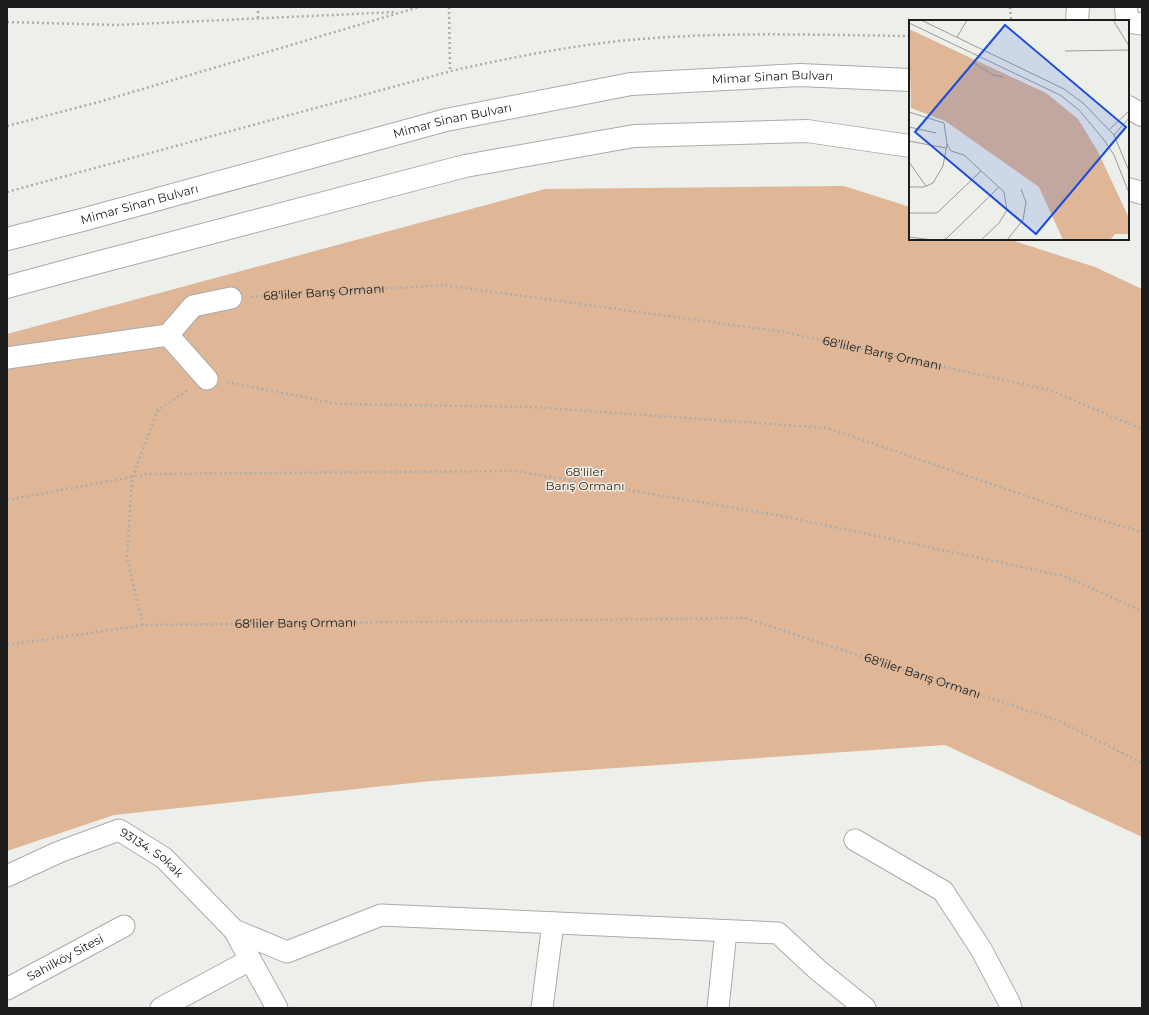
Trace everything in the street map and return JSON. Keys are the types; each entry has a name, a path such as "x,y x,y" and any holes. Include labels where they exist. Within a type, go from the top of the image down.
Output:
{"main road":[{"path":"1077,20 1078,7"},
{"path":"1126,7 1127,20"},
{"name":"Mimar Sinan Bulvarı","path":"7,239 90,218 446,120 631,84 800,74 909,80"},
{"path":"1129,108 1142,115"},
{"path":"7,287 103,260 465,166 634,136 807,131 909,146"},
{"path":"1129,189 1142,193"}],"street":[{"path":"1129,22 1142,24"},
{"path":"7,358 168,335 193,306 231,298"},
{"path":"168,335 207,378"},
{"name":"93134. Sokak","path":"7,876 59,852 118,830 164,858 234,930"},
{"path":"855,840 943,891 981,949 1011,1008"},
{"path":"234,930 287,952 381,915 778,933 819,971 865,1008"},
{"path":"542,1008 553,923"},
{"name":"Sahilköy Sitesi","path":"7,989 124,926"},
{"path":"234,930 277,1008"},
{"path":"718,1008 726,930"},
{"path":"161,1008 250,960"}],"path":[{"path":"258,7 258,18"},
{"path":"7,126 99,102 419,7"},
{"path":"448,7 450,71"},
{"path":"1010,7 1011,20"},
{"path":"7,22 117,25 401,12"},
{"path":"7,192 450,71 528,54 619,41 711,35 909,36"},
{"name":"68'liler Barış Ormanı","path":"231,298 443,285 784,332 1050,390 1142,429"},
{"path":"143,625 127,558 132,478 158,410 207,378 338,404 532,407 827,428 1076,513 1142,532"},
{"path":"7,500 148,474 515,471 782,516 1064,576 1142,611"},
{"name":"68'liler Barış Ormanı","path":"7,645 143,625 745,618 1057,720 1142,763"}],"green space":[{"name":"68'liler Barış Ormanı","path":"844,186 909,207 909,240 1011,240 1095,267 1142,289 1142,837 945,745 431,781 114,815 7,851 7,334 545,189"}]}
